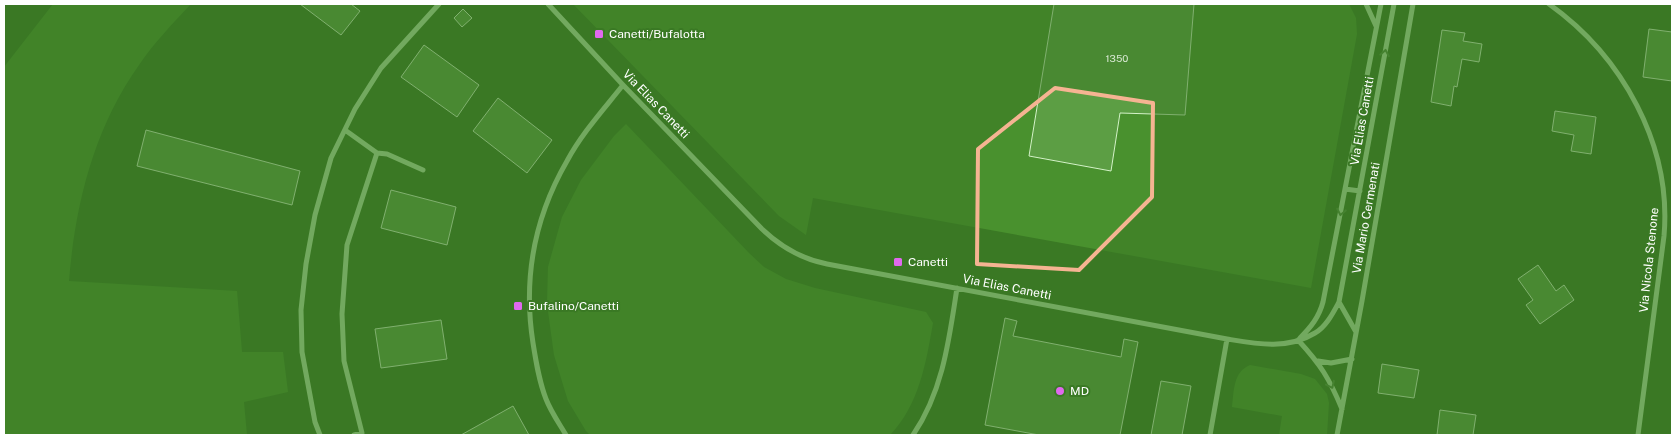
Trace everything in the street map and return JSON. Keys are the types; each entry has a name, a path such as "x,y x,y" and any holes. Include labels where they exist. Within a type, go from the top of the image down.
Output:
{"street":[{"path":"320,435 315,422 302,352 301,310 306,264 315,216 331,158 355,109 381,68 439,4"},
{"name":"Via Elias Canetti","path":"548,4 762,229 782,246 802,257 819,262 1227,339 1269,345 1298,340 1316,333 1327,322 1339,302 1394,4"},
{"path":"1366,4 1376,26"},
{"name":"Via Elias Canetti","path":"1298,340 1313,325 1320,312 1381,4"},
{"name":"Via Mario Cermenati","path":"1337,435 1357,333 1413,4"},
{"name":"Via Nicola Stenone","path":"1549,4 1576,26 1598,48 1634,98 1644,120 1664,192 1664,236 1638,435"},
{"path":"566,435 547,401 537,366 529,304 533,250 547,202 563,168 584,135 623,84"},
{"path":"345,130 377,152 387,154 423,170"},
{"path":"354,435 362,433 344,362 342,304 347,245 377,152"},
{"path":"1345,189 1360,191"},
{"path":"1665,216 1672,217"},
{"path":"913,435 929,407 940,380 957,288"},
{"path":"1339,302 1357,333"},
{"path":"1210,435 1227,339"},
{"path":"1298,340 1318,361 1331,381 1342,410"},
{"path":"1318,361 1331,363 1352,359"}],"highlighted area":[{"path":"1055,88 1153,103 1152,197 1079,270 977,264 978,149"}],"green space":[{"path":"53,4 191,4 145,57 123,89 110,115 89,168 82,196 76,224 69,281 237,291 242,352 283,352 288,392 244,402 247,435 4,435 4,67"},
{"path":"573,4 1054,4 1029,156 1111,171 1120,113 1185,115 1194,4 1349,4 1356,18 1357,34 1311,288 813,198 806,235 779,216"},
{"path":"626,124 764,267 786,279 815,288 926,312 933,323 920,383 908,410 890,435 590,435 586,431 568,401 554,355 547,304 548,267 562,217 581,180 614,136"},
{"path":"1250,365 1301,374 1315,379 1327,394 1329,403 1327,435 1279,435 1282,416 1232,407 1237,377 1244,368"}],"building":[{"path":"300,4 351,4 360,11 341,35"},
{"path":"1054,4 1194,4 1185,115 1120,113 1111,171 1029,156"},
{"path":"463,9 472,18 462,27 454,18"},
{"path":"1649,29 1672,32 1672,81 1643,77"},
{"path":"1442,30 1465,33 1463,41 1482,44 1479,62 1462,59 1457,87 1454,86 1451,106 1431,102"},
{"path":"424,45 479,85 457,117 401,77"},
{"path":"498,98 552,140 527,173 473,131"},
{"path":"1555,111 1596,117 1591,154 1571,151 1574,135 1552,131"},
{"path":"146,130 300,171 292,205 137,166"},
{"path":"391,190 456,207 447,245 381,228"},
{"path":"1538,265 1556,291 1564,285 1574,300 1540,324 1526,305 1533,300 1518,279"},
{"name":"MD","path":"1005,318 1017,321 1013,336 1121,357 1124,339 1138,342 1120,435 1039,435 985,425"},
{"path":"441,320 447,359 381,368 375,329"},
{"path":"1382,364 1419,370 1414,398 1378,393"},
{"path":"1161,381 1191,386 1182,435 1151,435"},
{"path":"513,406 529,435 461,435"},
{"path":"1440,410 1476,415 1473,435 1437,435"}],"place":[{"name":"Canetti/Bufalotta","path":"599,34"},
{"name":"Canetti","path":"898,262"},
{"name":"Bufalino/Canetti","path":"518,306"},
{"name":"MD","path":"1060,391"}]}
